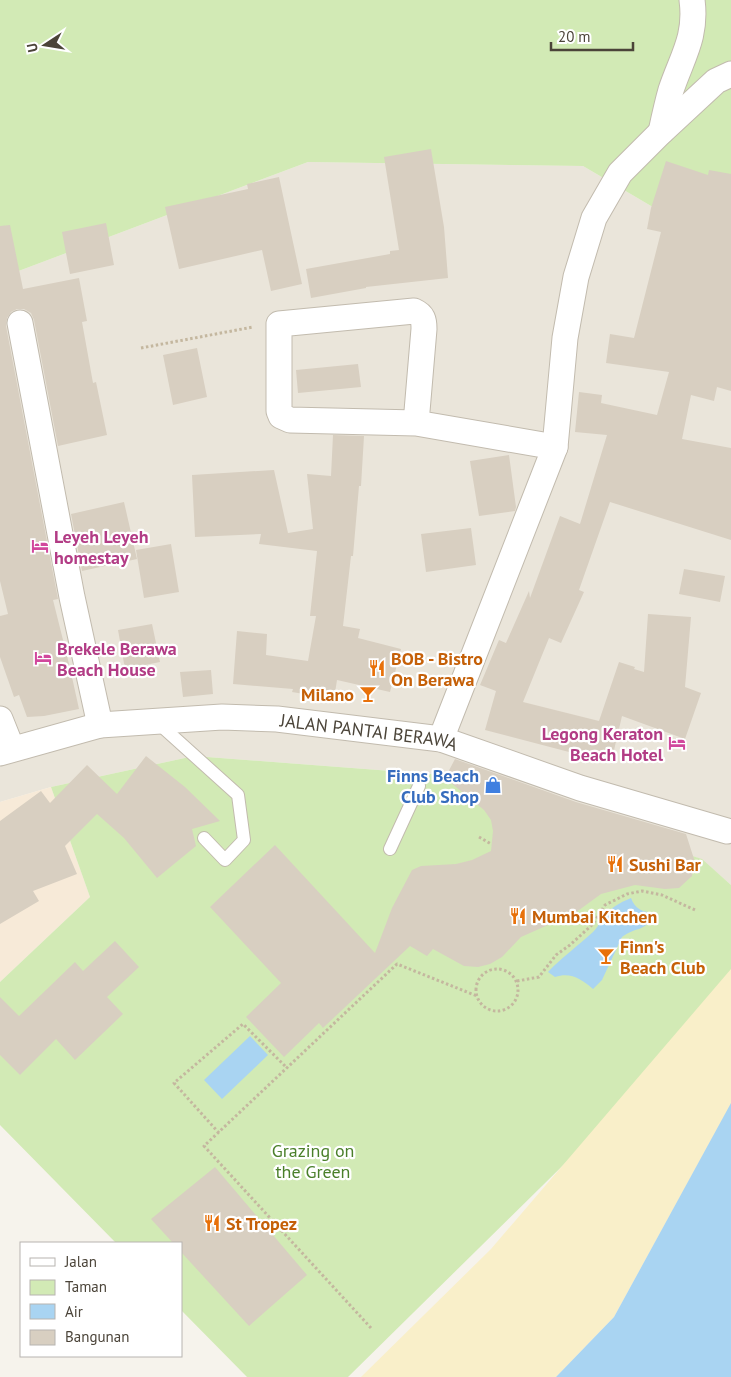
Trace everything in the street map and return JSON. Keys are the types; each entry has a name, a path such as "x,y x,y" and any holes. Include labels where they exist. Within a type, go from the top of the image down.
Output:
{"street":[{"path":"661,132 671,90 690,42 694,17 692,0"},
{"path":"441,738 555,447 565,338 576,278 594,218 620,173 716,81 731,74"},
{"path":"416,423 424,329 424,320 421,314 414,311 279,324 279,411 281,416 290,420 416,423 555,447"},
{"path":"20,323 72,597 100,725"},
{"name":"JALAN PANTAI BERAWA","path":"6,751 100,725 222,717 277,719 441,738 580,788 727,831"},
{"path":"0,719 6,751"}],"lane":[{"path":"156,722 238,795 244,840 225,860 204,838"},
{"path":"390,850 419,786"}],"path":[{"path":"141,348 231,330 279,324"},
{"path":"479,837 492,844"},
{"path":"517,982 538,977 556,955 593,924 605,905 615,898 634,892 662,894 695,910"},
{"path":"575,913 593,924"},
{"path":"371,1328 204,1146 397,964 477,996"},
{"path":"494,969 507,971 517,982 518,995 511,1007 505,1010 498,1011 485,1007 477,996 478,982 487,972 494,969"},
{"path":"219,1133 174,1083 243,1024 287,1068"}],"shaded area":[{"path":"308,162 583,166 663,213 731,229 731,885 701,859 431,774 194,756 51,787 0,802 0,278"},
{"path":"51,787 90,897 0,982 0,802"}],"green space":[{"path":"0,0 731,0 731,229 663,213 583,166 308,162 0,278"},
{"name":"Grazing on the Green","path":"194,756 431,774 702,859 731,885 731,980 675,1055 348,1377 247,1377 182,1311 182,1242 115,1242 0,1125 0,982 90,897 51,787"}],"sand":[{"path":"731,969 731,1104 614,1317 556,1377 361,1377 491,1249"}],"water":[{"path":"631,898 640,909 654,913 648,924 622,937 602,980 593,989 576,977 566,975 555,977 548,972 593,932 608,912"},
{"path":"250,1036 268,1055 222,1099 204,1080"},
{"path":"731,1103 731,1377 556,1377 614,1317"}],"building":[{"path":"431,149 444,227 448,278 366,287 311,298 306,269 390,254 390,251 399,250 384,157"},
{"path":"666,161 708,175 709,170 731,174 731,391 717,387 714,401 691,395 682,439 731,448 731,540 610,502 579,590 584,592 561,643 549,638 523,702 599,721 619,662 644,672 648,614 691,617 685,687 701,693 685,739 622,716 611,763 485,730 496,691 480,685 499,640 506,643 529,591 530,598 560,516 580,524 607,435 575,432 579,392 602,395 601,403 657,415 669,372 606,363 610,334 634,338 661,232 647,229 651,208"},
{"path":"279,177 302,284 271,291 262,250 179,269 165,207 248,189 247,184"},
{"path":"106,223 114,265 70,274 62,232"},
{"path":"10,225 23,289 79,278 87,321 82,322 93,383 96,382 107,435 58,446 34,320 31,313 24,309 17,309 11,312 7,318 6,326 58,599 53,600 79,709 44,716 27,717 19,695 14,697 0,657 0,616 8,614 0,581 0,226"},
{"path":"197,348 207,397 173,405 163,355"},
{"path":"358,364 361,387 298,393 296,370"},
{"path":"333,435 364,436 361,486 359,486 353,556 351,556 343,626 360,629 358,638 401,649 390,692 337,680 334,699 292,692 293,689 233,684 237,631 267,634 266,655 308,661 316,616 310,616 317,551 259,544 261,534 195,537 192,475 274,470 288,533 313,529 307,474 331,476"},
{"path":"509,455 515,511 479,516 470,461"},
{"path":"124,502 137,559 82,571 71,514"},
{"path":"471,528 476,565 426,572 421,534"},
{"path":"171,544 179,592 144,598 136,550"},
{"path":"684,569 725,576 720,602 679,594"},
{"path":"152,624 160,662 125,669 118,630"},
{"path":"211,670 213,694 183,697 180,672"},
{"path":"146,756 185,787 220,821 192,829 196,846 157,878 124,838 97,814 65,846 77,874 33,891 39,901 0,924 0,821 41,791 50,803 87,765 117,794"},
{"path":"455,759 576,802 686,834 694,859 692,876 679,888 665,889 635,885 601,894 575,913 521,937 502,957 490,964 478,967 464,966 433,949 427,956 410,946 323,1028 319,1023 284,1057 246,1017 281,983 210,907 275,845 375,953 392,908 412,870 421,866 456,864 472,860 491,851 493,831 491,820 484,810 445,778"},
{"path":"115,941 139,967 107,997 123,1014 75,1060 56,1039 20,1075 0,1055 0,997 19,1016 75,962 83,971"},
{"path":"215,1167 307,1275 249,1326 182,1253 182,1242 172,1242 151,1219"}],"place":[{"name":"Leyeh Leyeh homestay","path":"40,546"},
{"name":"Brekele Berawa Beach House","path":"43,658"},
{"name":"BOB - Bistro On Berawa","path":"377,668"},
{"name":"Milano","path":"368,694"},
{"name":"Legong Keraton Beach Hotel","path":"677,743"},
{"name":"Finns Beach Club Shop","path":"493,785"},
{"name":"Sushi Bar","path":"615,864"},
{"name":"Mumbai Kitchen","path":"518,916"},
{"name":"Finn's Beach Club","path":"606,956"},
{"name":"St Tropez","path":"212,1223"}]}
